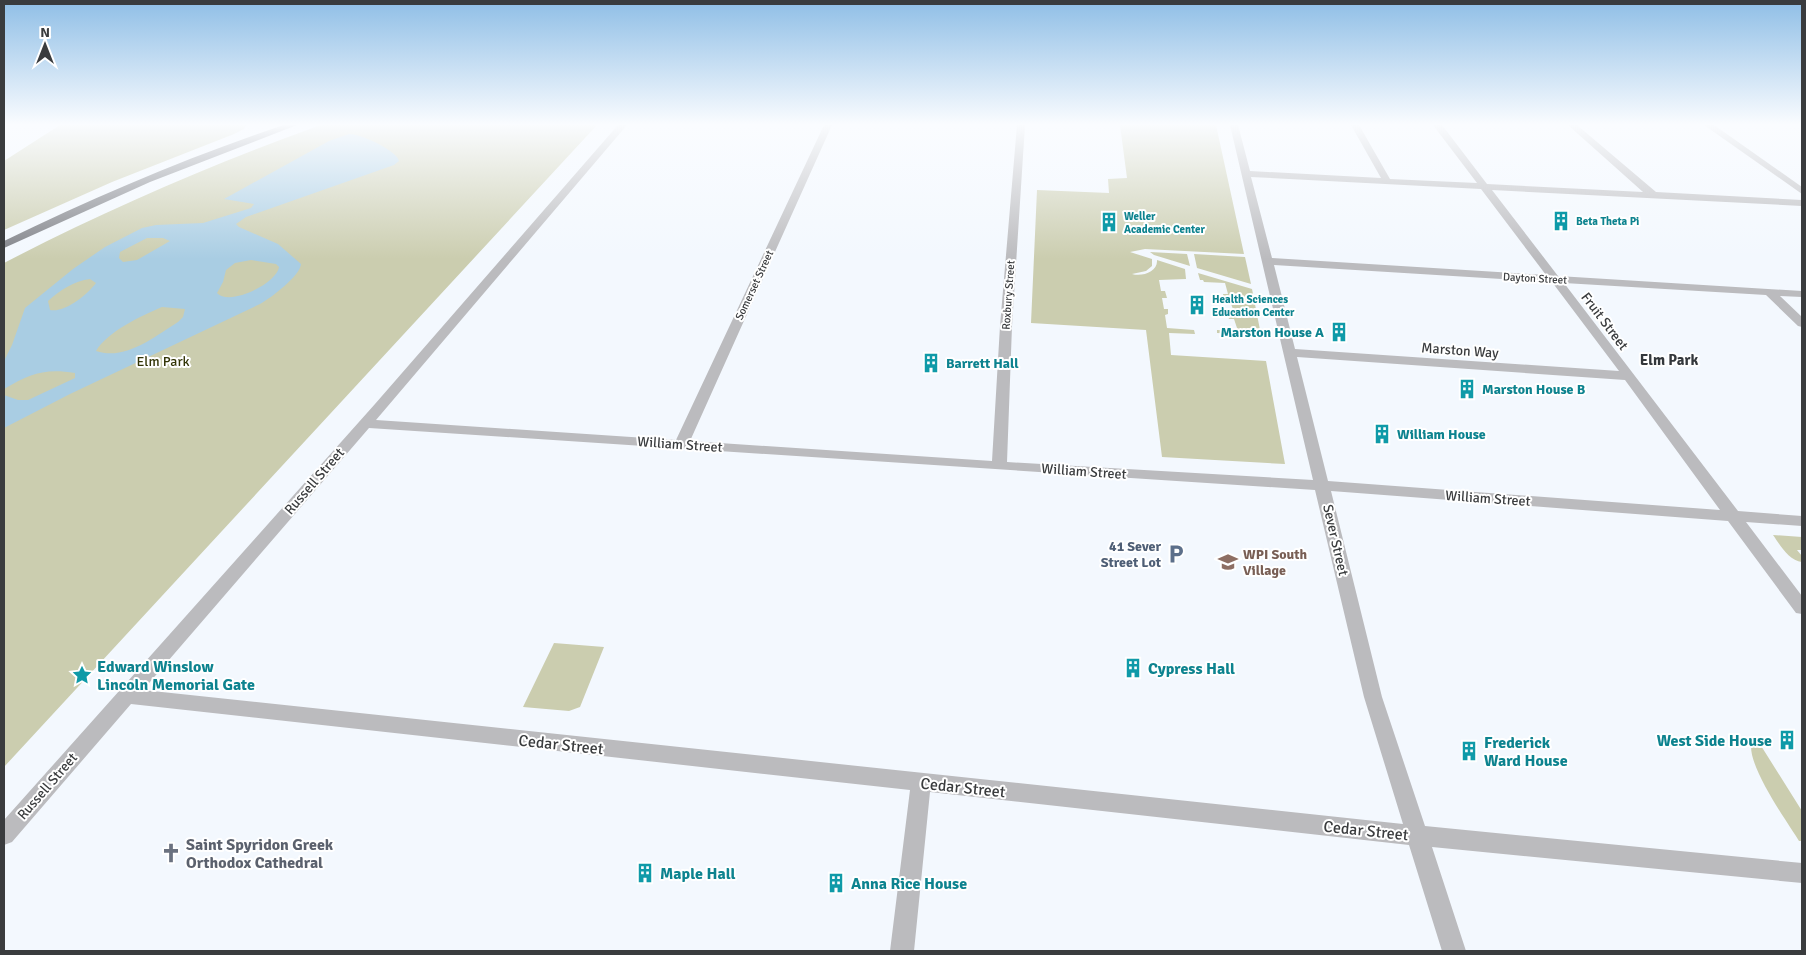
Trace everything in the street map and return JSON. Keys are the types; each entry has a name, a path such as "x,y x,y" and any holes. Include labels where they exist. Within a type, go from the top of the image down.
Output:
{"highway":[{"path":"4,245 142,181 171,170"}],"street":[{"name":"Russell Street","path":"4,835 365,424 585,170"},
{"name":"Somerset Street","path":"681,445 808,170"},
{"name":"Roxbury Street","path":"999,466 1006,326 1018,170"},
{"name":"Sever Street","path":"1245,170 1373,697 1454,951"},
{"path":"1381,170 1388,181"},
{"name":"Fruit Street","path":"1470,170 1802,608"},
{"path":"1624,170 1653,195"},
{"path":"1771,170 1802,191"},
{"path":"1246,174 1802,203"},
{"name":"Dayton Street","path":"1267,261 1802,294"},
{"path":"1769,292 1802,323"},
{"name":"Marston Way","path":"1290,353 1628,376"},
{"name":"William Street","path":"365,424 1323,487 1348,487 1802,521"},
{"name":"Cedar Street","path":"125,696 1417,836 1802,873"},
{"path":"902,951 921,783"}],"green space":[{"path":"4,170 144,170 112,182 4,230"},
{"name":"Elm Park","path":"207,170 556,170 4,767 4,263 160,189"},
{"path":"1126,170 1226,170 1244,254 1145,249 1130,252 1152,259 1152,266 1146,271 1132,274 1149,273 1155,268 1157,260 1185,269 1186,279 1159,280 1161,291 1165,291 1167,298 1162,298 1164,309 1168,309 1168,314 1165,315 1167,328 1194,330 1195,334 1169,333 1171,355 1266,361 1285,464 1162,457 1146,330 1031,323 1037,190 1109,193 1108,179 1127,178"},
{"path":"1150,252 1187,254 1190,266 1154,255"},
{"path":"1194,254 1245,257 1251,284 1197,268"},
{"path":"1198,273 1252,289 1261,335 1217,333 1217,330 1238,331 1234,319 1229,319 1227,313 1234,312 1230,301 1224,300 1223,294 1228,294 1225,283 1204,282 1200,280"},
{"path":"1773,535 1802,537 1802,550 1797,550 1802,556 1802,562 1789,556"},
{"path":"554,643 604,647 580,707 569,711 523,707"},
{"path":"1753,739 1758,741 1802,811 1802,841 1799,841 1785,820 1759,775 1751,748"}],"water":[{"path":"277,170 381,170 246,217 236,224 278,244 301,264 296,274 271,297 4,428 4,395 18,400 28,400 75,378 75,373 54,371 38,373 4,389 4,361 12,345 25,308 73,269 105,247 142,228 156,225 203,223 251,208 254,204 224,199","holes":["147,238 163,238 170,241 137,260 123,262 119,258 120,252","251,260 276,264 279,267 270,280 252,291 232,297 223,297 217,293 223,282 226,270 235,263","90,279 96,283 81,298 62,309 50,310 48,301 57,293 78,282","162,307 185,309 183,317 139,346 118,353 96,351 116,331"]}],"place":[{"name":"Beta Theta Pi","path":"1561,221"},
{"name":"Weller Academic Center","path":"1109,222"},
{"name":"Health Sciences Education Center","path":"1197,305"},
{"name":"Marston House A","path":"1339,332"},
{"name":"Barrett Hall","path":"931,363"},
{"name":"Marston House B","path":"1467,389"},
{"name":"William House","path":"1382,434"},
{"name":"41 Sever Street Lot","path":"1176,554"},
{"name":"WPI South Village","path":"1228,562"},
{"name":"Cypress Hall","path":"1133,668"},
{"name":"Edward Winslow Lincoln Memorial Gate","path":"82,675"},
{"name":"West Side House","path":"1787,740"},
{"name":"Frederick Ward House","path":"1469,751"},
{"name":"Saint Spyridon Greek Orthodox Cathedral","path":"171,853"},
{"name":"Maple Hall","path":"645,873"},
{"name":"Anna Rice House","path":"836,883"}],"district":[{"name":"Elm Park","path":"1669,360"}]}
